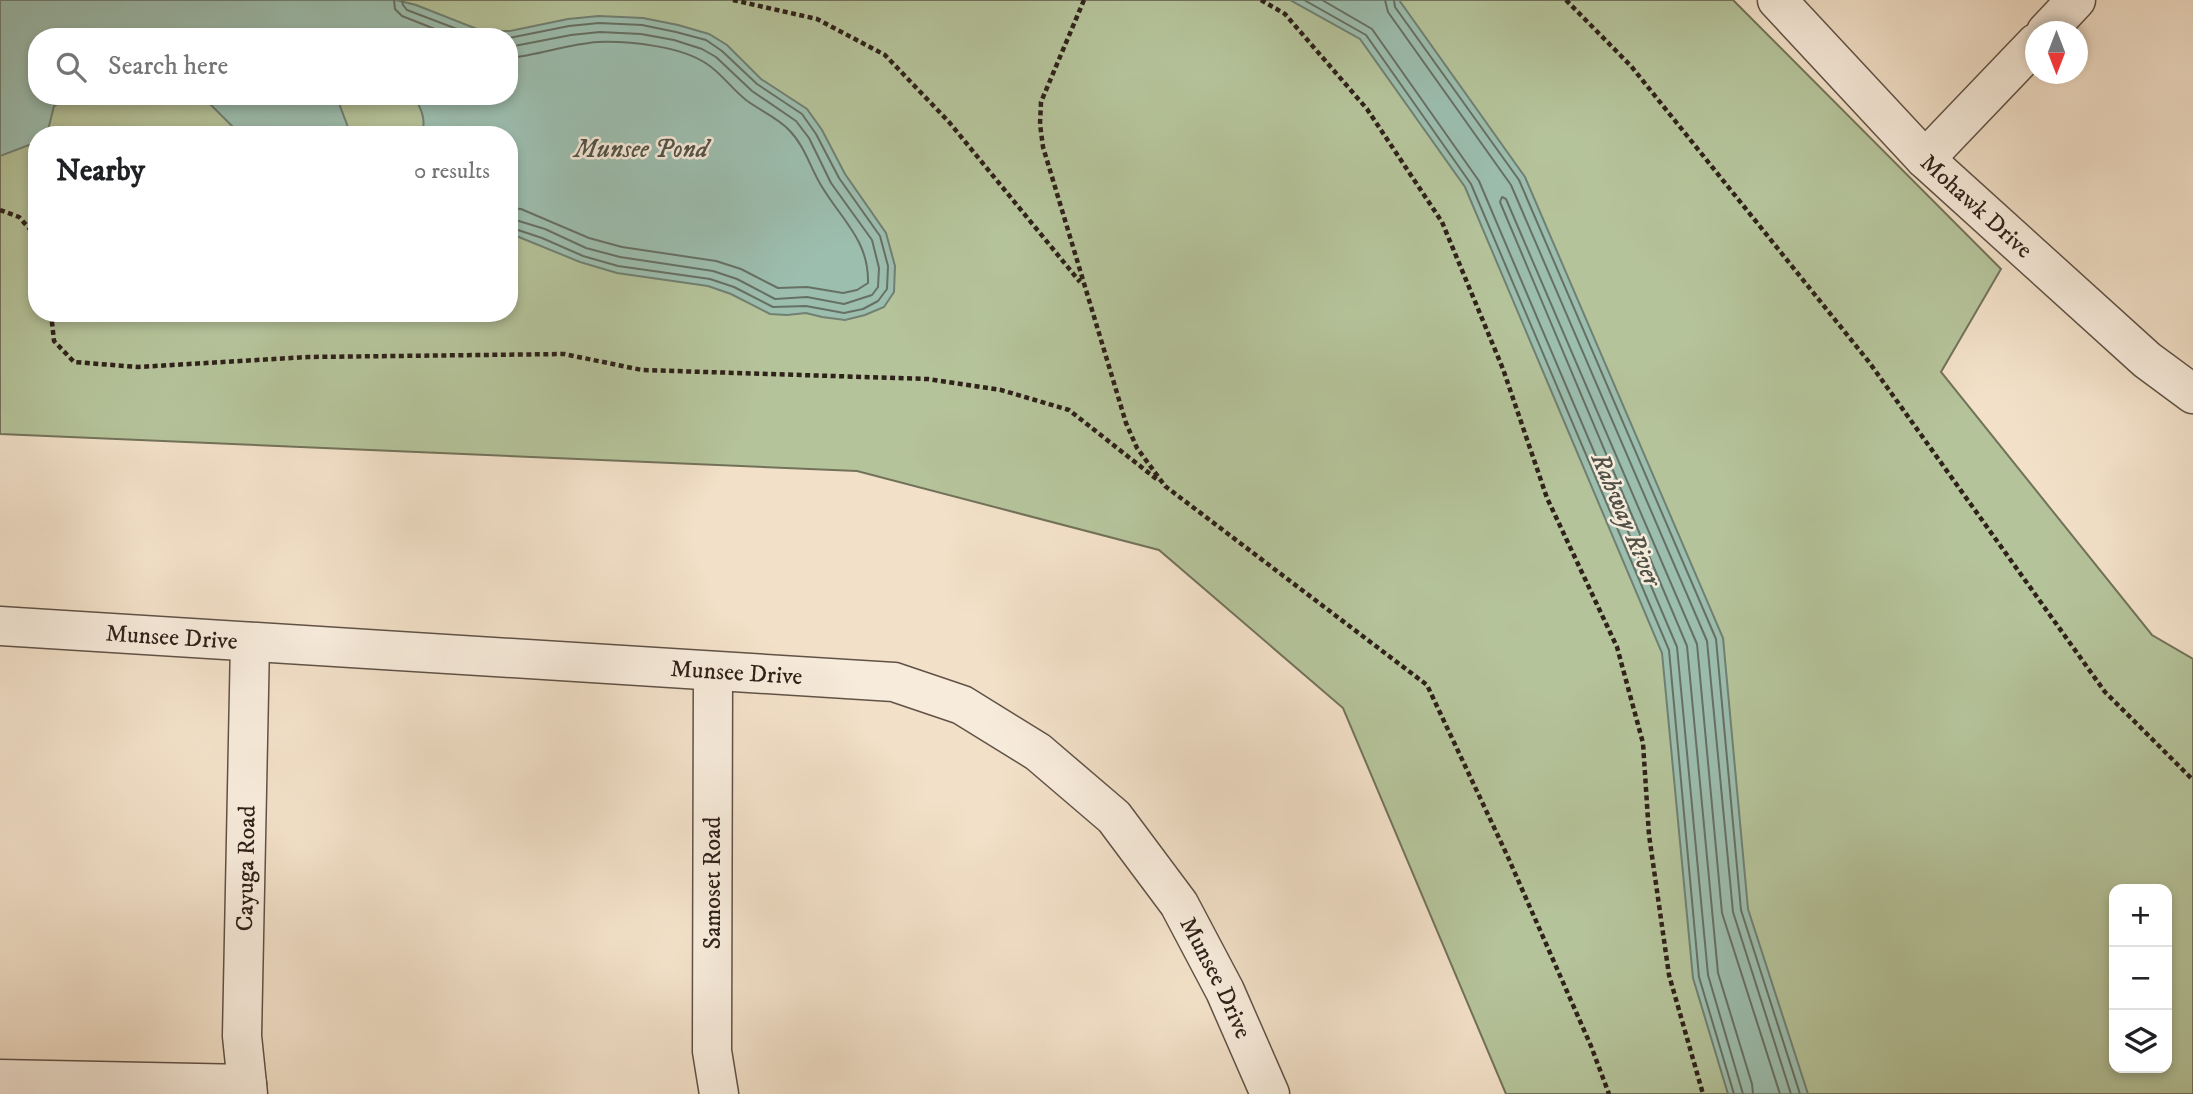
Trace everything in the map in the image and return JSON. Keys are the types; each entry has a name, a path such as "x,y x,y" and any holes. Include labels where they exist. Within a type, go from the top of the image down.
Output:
{"street":[{"name":"Mohawk Drive","path":"1777,0 1925,159 2147,360 2193,394"},
{"path":"2056,21 2076,0"},
{"path":"1925,159 2025,54"},
{"name":"Munsee Drive","path":"0,626 894,682 962,705 1038,752 1114,817 1179,904 1225,991 1270,1094"},
{"name":"Cayuga Road","path":"247,1089 242,1036 250,642"},
{"name":"Samoset Road","path":"713,671 712,1051 719,1094"},
{"path":"0,1079 247,1089"}],"path":[{"path":"733,0 817,19 885,55 949,122 1083,285"},
{"path":"1084,0 1041,102 1043,147 1126,423 1137,448 1165,486"},
{"path":"1261,0 1285,14 1367,109 1442,222 1503,369 1546,498 1617,647 1643,743 1648,835 1669,975 1703,1094"},
{"path":"1566,0 1631,66 1869,362 2105,692 2193,780"},
{"path":"0,210 19,218 28,228"},
{"path":"52,322 54,341 74,362 138,368 308,357 564,354 642,370 928,379 1001,390 1069,410 1427,685 1507,855 1591,1046 1609,1094"}],"shaded area":[{"path":"0,0 1733,0 2001,269 1941,372 2152,635 2193,659 2193,1094 1506,1094 1343,708 1159,550 857,471 0,434"}],"water":[{"name":"Munsee Pond","path":"0,0 396,0 474,28 28,28 28,105 56,105 49,126 28,126 28,145 0,156"},
{"name":"Rahway River","path":"1290,0 1399,0 1525,177 1723,638 1748,909 1808,1094 1728,1094 1693,978 1662,653 1465,187 1360,39"},
{"name":"Munsee Pond","path":"599,16 643,18 709,34 727,45 761,79 807,109 822,130 845,174 886,233 895,266 894,292 884,307 845,320 806,313 770,314 731,294 708,286 617,273 580,262 518,237 518,126 424,126 419,105 518,105 518,29"},
{"path":"211,105 340,105 348,126 232,126"}]}
